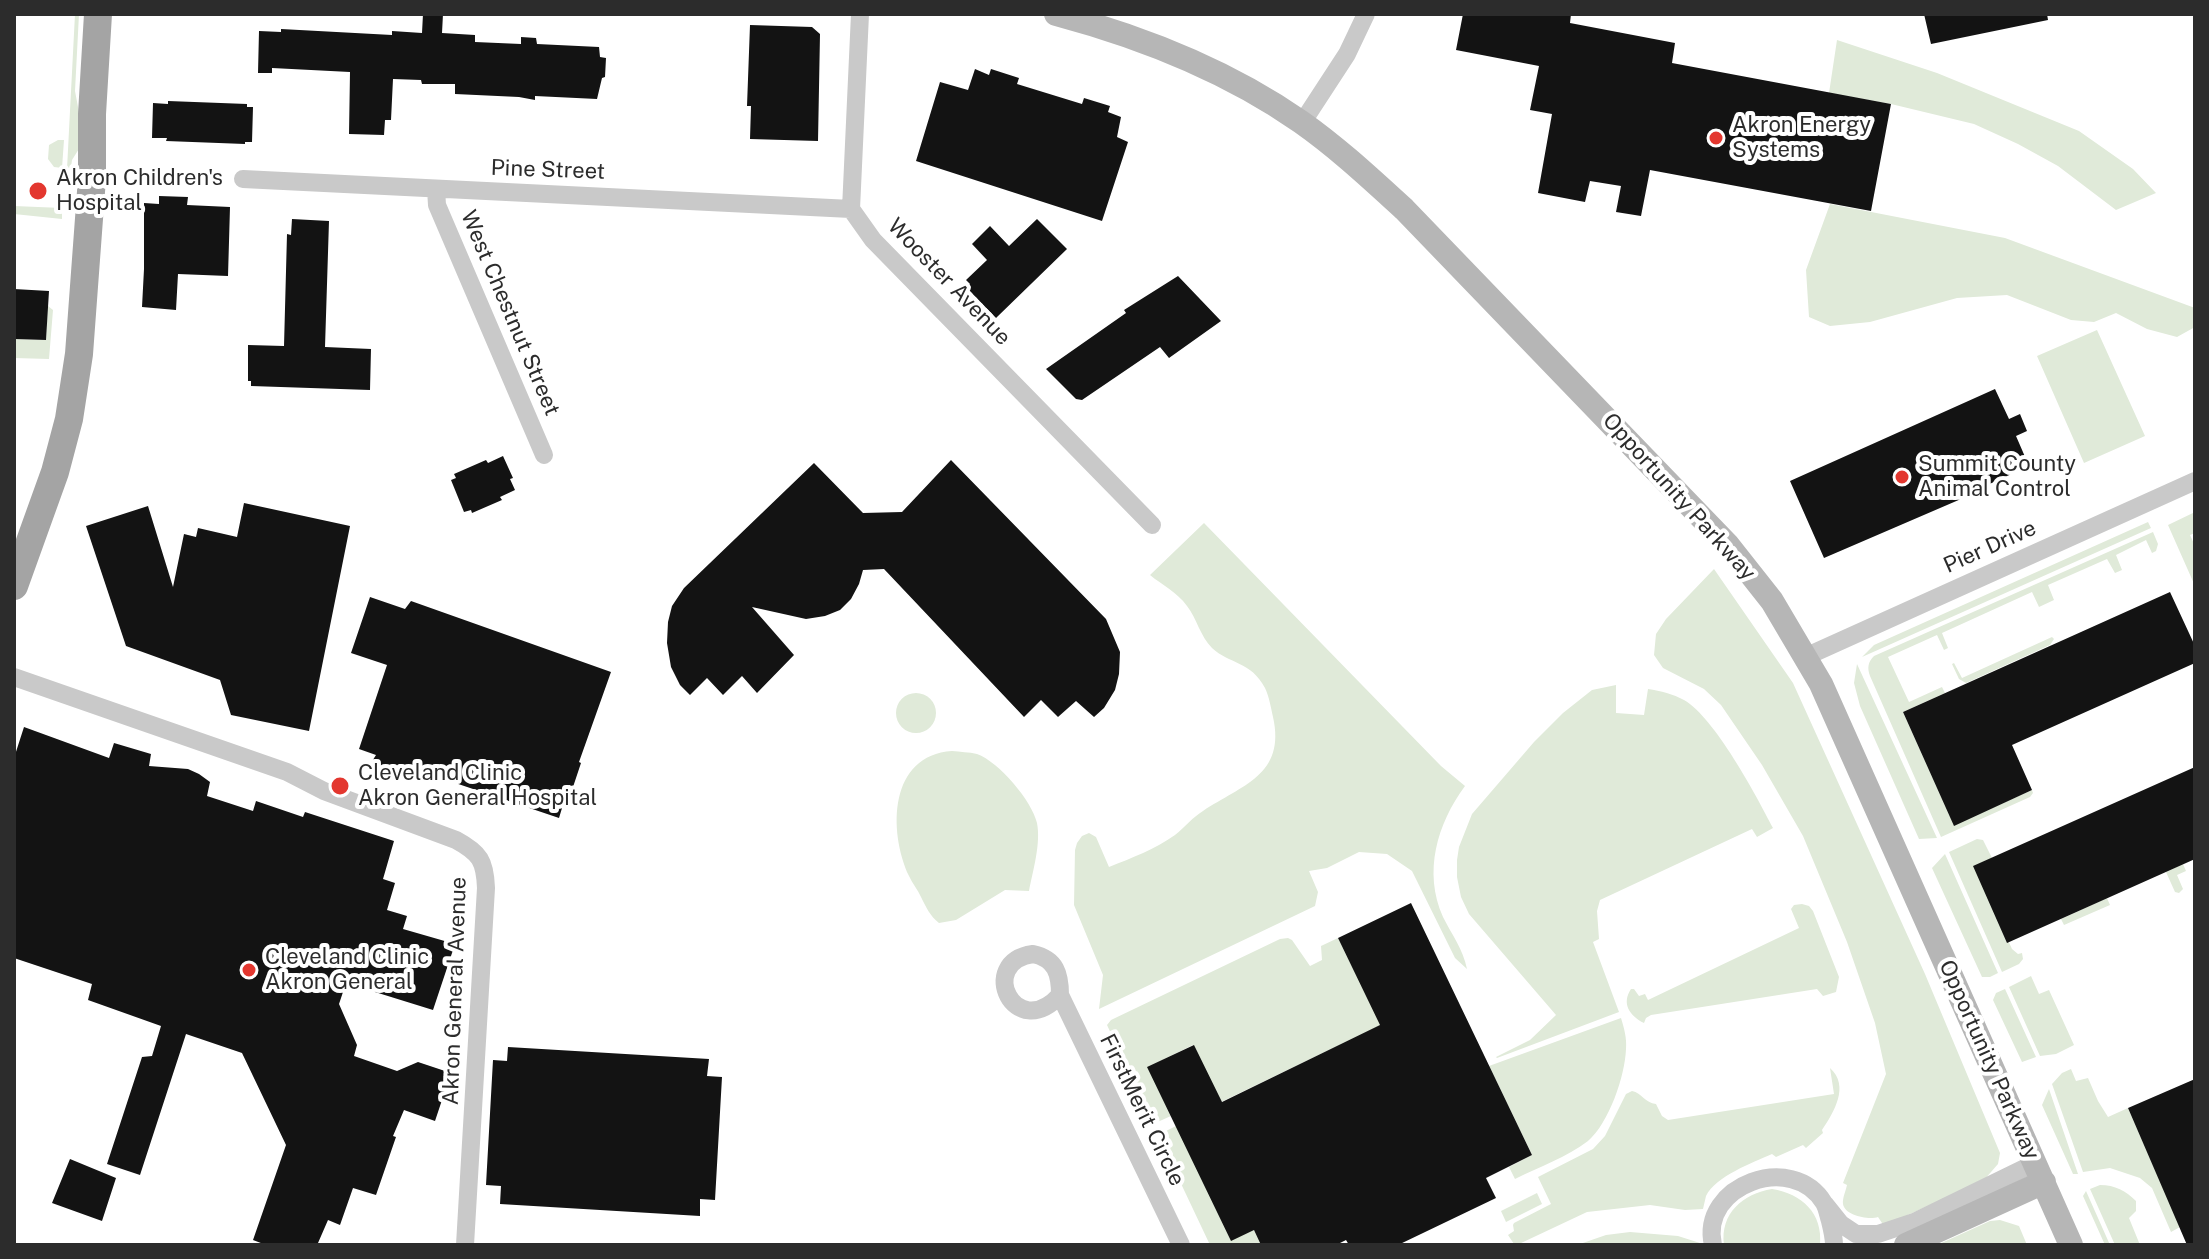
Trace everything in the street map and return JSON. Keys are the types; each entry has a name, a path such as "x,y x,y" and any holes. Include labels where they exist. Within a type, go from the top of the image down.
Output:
{"main road":[{"path":"14,586 55,472 69,419 79,354 92,178 98,14"},
{"name":"Opportunity Parkway","path":"1056,14 1125,34 1211,70 1257,94 1302,123 1359,167 1404,209 1727,544 1772,601 1833,712 2071,1245"},
{"path":"1906,1245 2039,1173"}],"street":[{"path":"851,209 860,14"},
{"path":"1302,123 1347,54 1366,14"},
{"name":"Pine Street","path":"243,179 851,209"},
{"name":"West Chestnut Street","path":"436,189 437,205 544,455"},
{"name":"Wooster Avenue","path":"851,209 873,240 1152,525"},
{"name":"Pier Drive","path":"1805,657 2195,481"},
{"name":"Akron General Avenue","path":"14,677 287,772 324,791 456,840 472,848 478,855 485,873 486,888 465,1245"},
{"name":"FirstMerit Circle","path":"1060,995 1181,1245"},
{"path":"1713,1245 1713,1223 1718,1209 1739,1187 1756,1179 1774,1176 1803,1184 1815,1192 1841,1224 1856,1234 1878,1234 1914,1222 1965,1195 2039,1173"},
{"path":"1825,1204 1834,1245"}],"green space":[{"path":"75,14 79,14 75,91 83,134 82,144 71,167 67,169"},
{"path":"1837,40 1937,73 2079,131 2133,169 2156,193 2116,210 2058,166 1974,124 1829,93"},
{"path":"64,140 62,168 54,167 48,159 49,145"},
{"path":"1830,204 2005,238 2195,308 2195,327 2177,337 2147,329 2116,313 2094,322 2071,320 2007,295 1957,298 1870,322 1830,326 1809,317 1806,270"},
{"path":"14,206 62,208 62,219 14,214"},
{"path":"48,306 53,310 49,359 14,358 14,339 46,340"},
{"path":"2097,330 2145,436 2084,463 2037,356"},
{"path":"2195,512 2195,533 2190,535 2195,546 2195,586 2168,525"},
{"path":"2148,522 2151,528 1862,657 1874,645"},
{"path":"1204,523 1441,766 1465,786 1440,832 1434,883 1443,917 1467,969 1455,958 1412,871 1387,854 1359,852 1327,868 1309,871 1318,892 1315,906 1099,1009 1103,975 1074,905 1077,843 1089,833 1096,837 1109,867 1143,853 1175,835 1199,813 1258,776 1273,752 1273,717 1266,691 1259,679 1247,668 1212,648 1183,601 1150,575"},
{"path":"2153,532 2158,544 2156,551 2152,553 2146,540 2116,555 2122,570 2115,573 2107,559 2048,585 2054,600 2039,607 2032,592 1942,633 1948,648 1944,650 1937,635 1888,657 1909,702 1942,687 1945,693 1903,712 1954,825 2032,790 2033,793 1941,837 1870,676 1872,658"},
{"path":"1714,569 1793,683 1925,974 2000,1153 1998,1164 1984,1180 1884,1226 1878,1217 1853,1214 1843,1204 1847,1185 1843,1183 1886,1074 1875,1023 1847,942 1803,836 1762,765 1721,705 1704,689 1663,668 1654,655 1656,634 1666,619"},
{"path":"2052,637 2054,639 2050,645 1966,683 1959,679 1952,664 1962,678"},
{"path":"1857,664 1937,838 1919,839 1860,706 1854,683"},
{"path":"1616,685 1616,713 1644,715 1648,689 1676,696 1696,709 1734,758 1773,828 1757,837 1752,829 1600,900 1597,911 1599,939 1593,942 1619,1012 1497,1058 1530,1040 1556,1015 1469,914 1457,877 1459,847 1472,814 1534,742 1592,690"},
{"path":"916,693 930,699 936,713 930,727 916,733 902,727 896,713 902,699"},
{"path":"952,751 977,754 1004,774 1029,804 1037,823 1038,840 1029,891 1005,890 956,920 939,923 928,911 909,876 902,858 897,818 905,780 916,766 931,756"},
{"path":"1977,839 1983,840 1992,858 1974,866 2012,949 2018,954 2022,953 2023,959 2019,964 2002,972 1949,852"},
{"path":"1945,854 1998,973 1990,977 1982,977 1932,868"},
{"path":"2183,864 2186,871 2177,875 2183,889 2179,893 2175,892 2166,872"},
{"path":"2107,898 2110,905 2064,925 2061,919"},
{"path":"1802,904 1813,911 1839,977 1836,992 1823,996 1817,989 1651,1015 1644,1023 1628,1009 1631,989 1639,996 1645,994 1648,1000 1799,928 1791,909 1794,905"},
{"path":"1288,938 1310,966 1322,960 1321,946 1338,938 1381,1025 1221,1102 1193,1045 1148,1067 1171,1116 1153,1124 1107,1025 1111,1020 1280,939"},
{"path":"2031,976 2039,994 2049,990 2074,1045 2056,1054 2040,1056 2009,987"},
{"path":"2005,989 2036,1057 2022,1062 1993,1000 1996,993"},
{"path":"1621,1018 1626,1041 1625,1060 1619,1085 1603,1123 1580,1147 1515,1179 1509,1167 1532,1155 1489,1066"},
{"path":"1830,1068 1836,1075 1839,1091 1823,1133 1806,1148 1803,1145 1776,1157 1772,1154 1726,1176 1706,1196 1703,1209 1650,1205 1587,1212 1519,1244 1514,1244 1508,1235 1514,1231 1514,1223 1551,1204 1538,1177 1593,1149 1605,1136 1626,1094 1635,1092 1656,1104 1668,1120 1834,1094"},
{"path":"2071,1069 2076,1081 2088,1078 2108,1117 2128,1108 2180,1227 2171,1232 2152,1188 2140,1178 2110,1168 2083,1172 2052,1084 2062,1073"},
{"path":"2049,1089 2078,1174 2073,1174 2042,1105"},
{"path":"1176,1126 1262,1245 1210,1245 1158,1135"},
{"path":"2100,1185 2120,1189 2136,1201 2136,1211 2129,1218 2140,1245 2115,1245 2090,1189"},
{"path":"1772,1189 1793,1195 1808,1207 1818,1223 1820,1245 1724,1245 1726,1223 1736,1207 1752,1195"},
{"path":"2086,1191 2110,1245 2105,1245 2083,1196"},
{"path":"1537,1193 1542,1204 1506,1222 1501,1211"},
{"path":"2000,1220 2019,1226 2027,1245 1937,1245 1990,1221"},
{"path":"1630,1232 1678,1236 1701,1245 1577,1245 1606,1235"}],"building":[{"path":"423,14 443,14 442,33 475,35 475,42 521,44 521,37 536,38 537,44 599,47 600,57 606,58 605,77 602,78 597,99 535,96 535,100 455,94 455,84 422,84 421,80 393,79 391,120 385,120 384,135 349,134 350,72 272,68 272,73 258,73 259,31 422,33"},
{"name":"Akron Energy Systems","path":"1463,14 1571,14 1570,23 1675,43 1672,63 1891,104 1871,211 1650,170 1641,216 1616,212 1621,186 1590,181 1585,202 1538,193 1552,114 1530,110 1539,66 1456,50"},
{"path":"1924,14 2047,14 2048,20 1931,44"},
{"path":"750,25 812,27 820,34 818,141 750,139 751,106 747,106"},
{"path":"975,69 989,75 991,69 1019,78 1017,84 1082,104 1084,98 1110,106 1108,112 1121,117 1117,137 1128,142 1102,221 916,161 940,82 968,90"},
{"path":"168,101 247,104 247,107 253,107 252,142 166,141 167,138 152,138 153,103 168,104"},
{"path":"159,196 188,197 187,205 230,207 228,276 178,274 176,310 142,307 144,203 159,204"},
{"path":"292,219 329,221 325,347 371,349 370,390 251,386 251,381 248,381 248,345 284,346 287,234 291,235"},
{"path":"1037,219 1067,249 996,318 966,287 970,284 966,280 987,260 972,244 990,226 1009,246"},
{"path":"1178,276 1221,321 1169,358 1160,347 1082,400 1076,399 1046,369 1126,313 1124,310"},
{"path":"14,289 49,291 46,340 14,339"},
{"name":"Summit County Animal Control","path":"1995,389 2009,419 2020,414 2027,431 2016,436 2029,466 1824,558 1790,481"},
{"path":"503,456 515,490 500,497 502,500 472,513 471,510 464,512 451,480 456,478 454,474"},
{"path":"951,460 1106,619 1120,652 1119,674 1115,690 1094,717 1076,701 1058,717 1041,700 1024,717 884,569 863,570 851,599 840,610 825,616 806,619 752,607 794,655 757,693 742,676 723,695 707,678 690,695 680,685 671,667 667,643 672,606 684,588 814,463 863,513 902,512"},
{"path":"244,503 350,526 309,731 231,715 220,680 126,646 86,526 148,506 173,587 184,534 196,537 198,528 237,537"},
{"path":"2170,592 2195,646 2195,663 2012,745 2032,790 1954,826 1903,712"},
{"path":"370,597 405,609 411,601 611,672 573,787 569,785 559,818 399,764 397,771 371,763 376,755 359,749 387,665 351,653"},
{"name":"Cleveland Clinic Akron General","path":"24,727 109,758 114,743 151,754 149,766 188,769 210,782 207,796 253,811 256,801 303,817 305,812 394,841 383,879 395,883 387,910 407,916 403,929 455,944 433,1010 346,983 339,1004 357,1045 354,1056 397,1071 418,1062 451,1073 435,1121 404,1110 376,1195 353,1188 340,1225 328,1220 318,1243 266,1245 253,1240 286,1145 242,1053 186,1034 140,1175 107,1164 142,1057 152,1056 161,1026 88,1000 92,984 14,958 14,758"},
{"path":"2195,767 2195,859 2007,943 1973,866"},
{"path":"1411,903 1532,1155 1486,1178 1496,1198 1398,1245 1349,1245 1346,1240 1336,1245 1261,1245 1254,1230 1231,1241 1147,1067 1194,1045 1222,1102 1380,1025 1338,938"},
{"path":"508,1047 709,1059 707,1076 722,1077 715,1200 700,1199 700,1216 500,1204 501,1186 486,1185 493,1060 507,1061"},
{"path":"2195,1079 2195,1245 2187,1245 2128,1108"},
{"path":"70,1159 116,1178 102,1221 52,1203"}],"place":[{"name":"Akron Energy Systems","path":"1716,138"},
{"name":"Akron Children's Hospital","path":"38,191"},
{"name":"Summit County Animal Control","path":"1902,477"},
{"name":"Cleveland Clinic Akron General Hospital","path":"340,786"},
{"name":"Cleveland Clinic Akron General","path":"249,970"}]}
